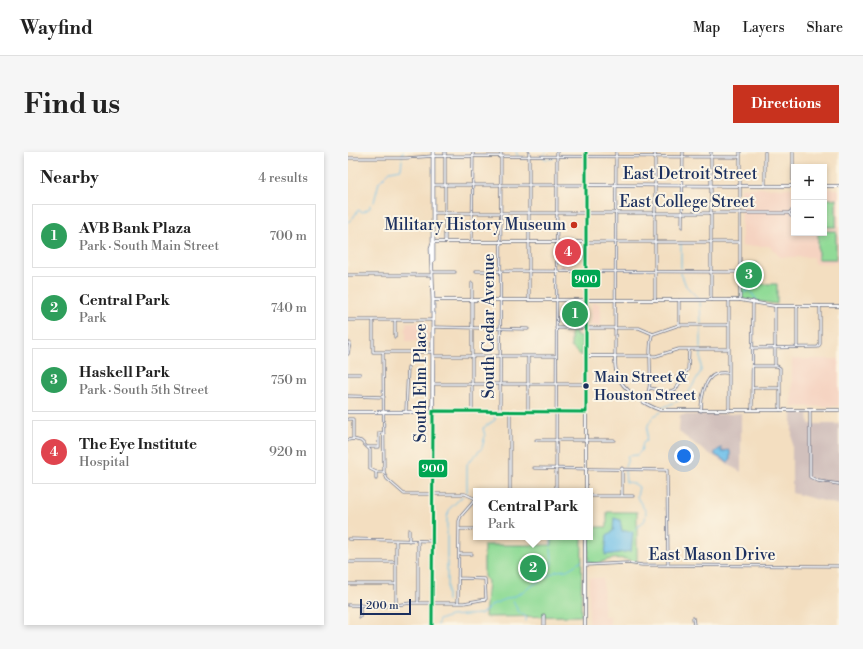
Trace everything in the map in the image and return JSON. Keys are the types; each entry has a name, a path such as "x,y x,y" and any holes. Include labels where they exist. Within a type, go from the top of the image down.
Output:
{"main road":[{"name":"South Elm Place","path":"432,625 433,273 431,248 433,242 433,152"},
{"path":"348,412 586,412 586,152"}],"street":[{"path":"445,152 445,242"},
{"path":"472,242 473,152"},
{"name":"South Cedar Avenue","path":"500,411 501,152"},
{"path":"556,488 557,152"},
{"path":"616,152 615,363 616,373 621,381 644,402 663,410 839,410"},
{"path":"655,152 655,300"},
{"path":"682,227 683,152"},
{"path":"711,152 711,300"},
{"path":"740,152 740,300"},
{"path":"766,152 766,186"},
{"path":"793,152 793,164"},
{"path":"348,158 406,158 433,156 501,157 529,155 557,157 740,157"},
{"path":"529,155 529,300"},
{"path":"433,185 586,185"},
{"name":"East Detroit Street","path":"586,185 791,186"},
{"path":"827,186 839,186"},
{"name":"East College Street","path":"433,213 789,213"},
{"path":"433,242 740,242"},
{"path":"476,271 740,272"},
{"path":"348,275 455,272"},
{"path":"472,283 472,411"},
{"path":"433,300 740,300 753,301 775,306 839,306"},
{"path":"679,300 679,325"},
{"path":"729,300 729,410"},
{"path":"752,410 753,301"},
{"path":"775,306 775,366"},
{"path":"797,306 798,347"},
{"path":"752,348 819,346 820,306"},
{"path":"348,320 433,320"},
{"path":"373,320 373,352 472,356 556,356"},
{"path":"395,320 395,337"},
{"path":"556,328 642,328 653,334 679,325 729,325"},
{"path":"433,327 528,329"},
{"path":"644,402 650,388 650,356 653,334"},
{"path":"348,354 349,343"},
{"path":"586,356 650,356 677,349 729,349"},
{"path":"650,388 672,392 676,389 689,367 689,349"},
{"path":"384,352 384,472 387,479 402,493 467,494 473,497"},
{"path":"528,356 528,411"},
{"path":"608,356 615,363"},
{"path":"752,366 779,367 780,410"},
{"path":"406,411 408,367"},
{"path":"701,411 702,394 711,377 717,373 729,373"},
{"path":"348,374 360,374"},
{"path":"677,377 682,380"},
{"path":"433,384 586,384"},
{"path":"752,388 780,388"},
{"path":"348,396 384,396"},
{"path":"810,410 811,478 822,482 839,484"},
{"path":"510,411 510,488"},
{"path":"586,412 586,488"},
{"path":"348,419 353,419 353,439"},
{"path":"367,447 380,447 379,433 384,433"},
{"path":"348,440 353,439 361,441 370,450 370,469 376,472 384,472"},
{"path":"536,440 614,440"},
{"path":"534,468 622,468 667,470 668,566"},
{"path":"622,468 622,496"},
{"path":"376,472 376,479"},
{"path":"593,496 633,496"},
{"path":"458,603 459,529 461,516 473,502"},
{"path":"459,529 473,529"},
{"path":"409,530 409,541"},
{"path":"348,539 432,541"},
{"path":"396,540 396,605"},
{"path":"585,540 585,625"},
{"path":"418,541 418,603"},
{"path":"459,554 472,554"},
{"path":"348,562 395,562"},
{"name":"East Mason Drive","path":"585,565 627,563 668,566 839,566"},
{"path":"348,605 458,603 485,600 487,581 485,579 458,578"},
{"path":"348,584 395,584"},
{"path":"360,605 360,617"},
{"path":"544,615 544,625"},
{"path":"694,618 694,625"}],"shaded area":[{"path":"741,188 791,188 791,236 827,236 827,188 839,190 839,263 814,263 813,257 780,257 769,246 742,246"},
{"path":"559,257 570,257 570,268 559,268"},
{"path":"592,302 600,304 601,326 590,326"},
{"path":"406,322 428,322 428,341 406,341"},
{"path":"792,359 839,359 839,406 792,407"},
{"path":"741,413 741,472 703,450 679,432 680,415"},
{"path":"792,413 808,413 809,424 839,424 839,505 792,493"},
{"path":"589,578 603,578 604,616 610,616 610,625 589,625"}],"green space":[{"path":"827,199 836,199 836,227 827,227"},
{"path":"827,231 836,231 836,259 818,259 818,236 827,236"},
{"path":"748,263 757,263 757,284 777,284 777,304 741,299 741,265 747,265"},
{"path":"571,330 576,330 576,336 582,336 582,356 571,347"},
{"path":"607,512 637,512 637,562 628,559 618,559 598,563 588,562 589,540 593,540 593,527 607,527"},
{"path":"552,540 582,540 581,616 485,617 488,581 484,577 484,545 552,545"}],"water":[{"path":"721,448 721,452 728,450 730,451 730,460 728,462 715,455 715,452"},
{"path":"614,518 620,520 622,531 630,531 633,533 631,551 605,555 607,535 613,531"}],"waterway":[{"path":"402,157 403,152"},
{"path":"516,152 518,156"},
{"path":"542,156 546,152"},
{"path":"549,159 554,158"},
{"path":"374,202 379,182 390,171 401,169 402,160"},
{"path":"348,222 353,218 358,210 363,212 370,208 370,205"},
{"path":"681,243 681,270"},
{"path":"747,291 746,287 751,282 755,267"},
{"path":"681,273 686,286 699,299"},
{"path":"744,293 758,283"},
{"path":"749,290 757,300"},
{"path":"700,302 701,324"},
{"path":"701,326 701,348"},
{"path":"662,408 686,397 701,371 701,350"},
{"path":"654,416 661,412"},
{"path":"467,492 467,464 482,448 485,436 483,428 495,420 495,414"},
{"path":"625,467 628,459 627,456 637,455 641,451 643,443 646,441 648,425 652,418"},
{"path":"625,470 626,482 633,483 639,487 637,497 646,512 645,520 632,532"},
{"path":"447,601 447,517 450,508 463,496"},
{"path":"551,540 551,546"},
{"path":"551,549 552,559"},
{"path":"551,566 552,561"},
{"path":"437,625 439,620 450,616 481,614 493,604 517,595 551,574 557,571 567,570 582,561"},
{"path":"513,601 518,611 526,617 526,621"}],"transit line":[{"name":"900","path":"432,625 433,411 586,412 586,152"}],"place":[{"name":"Military History Museum","path":"574,225"},
{"name":"The Eye Institute","path":"568,252"},
{"name":"Haskell Park","path":"749,275"},
{"name":"AVB Bank Plaza","path":"575,314"},
{"name":"Main Street & Houston Street","path":"586,386"},
{"name":"Central Park","path":"533,568"}]}
